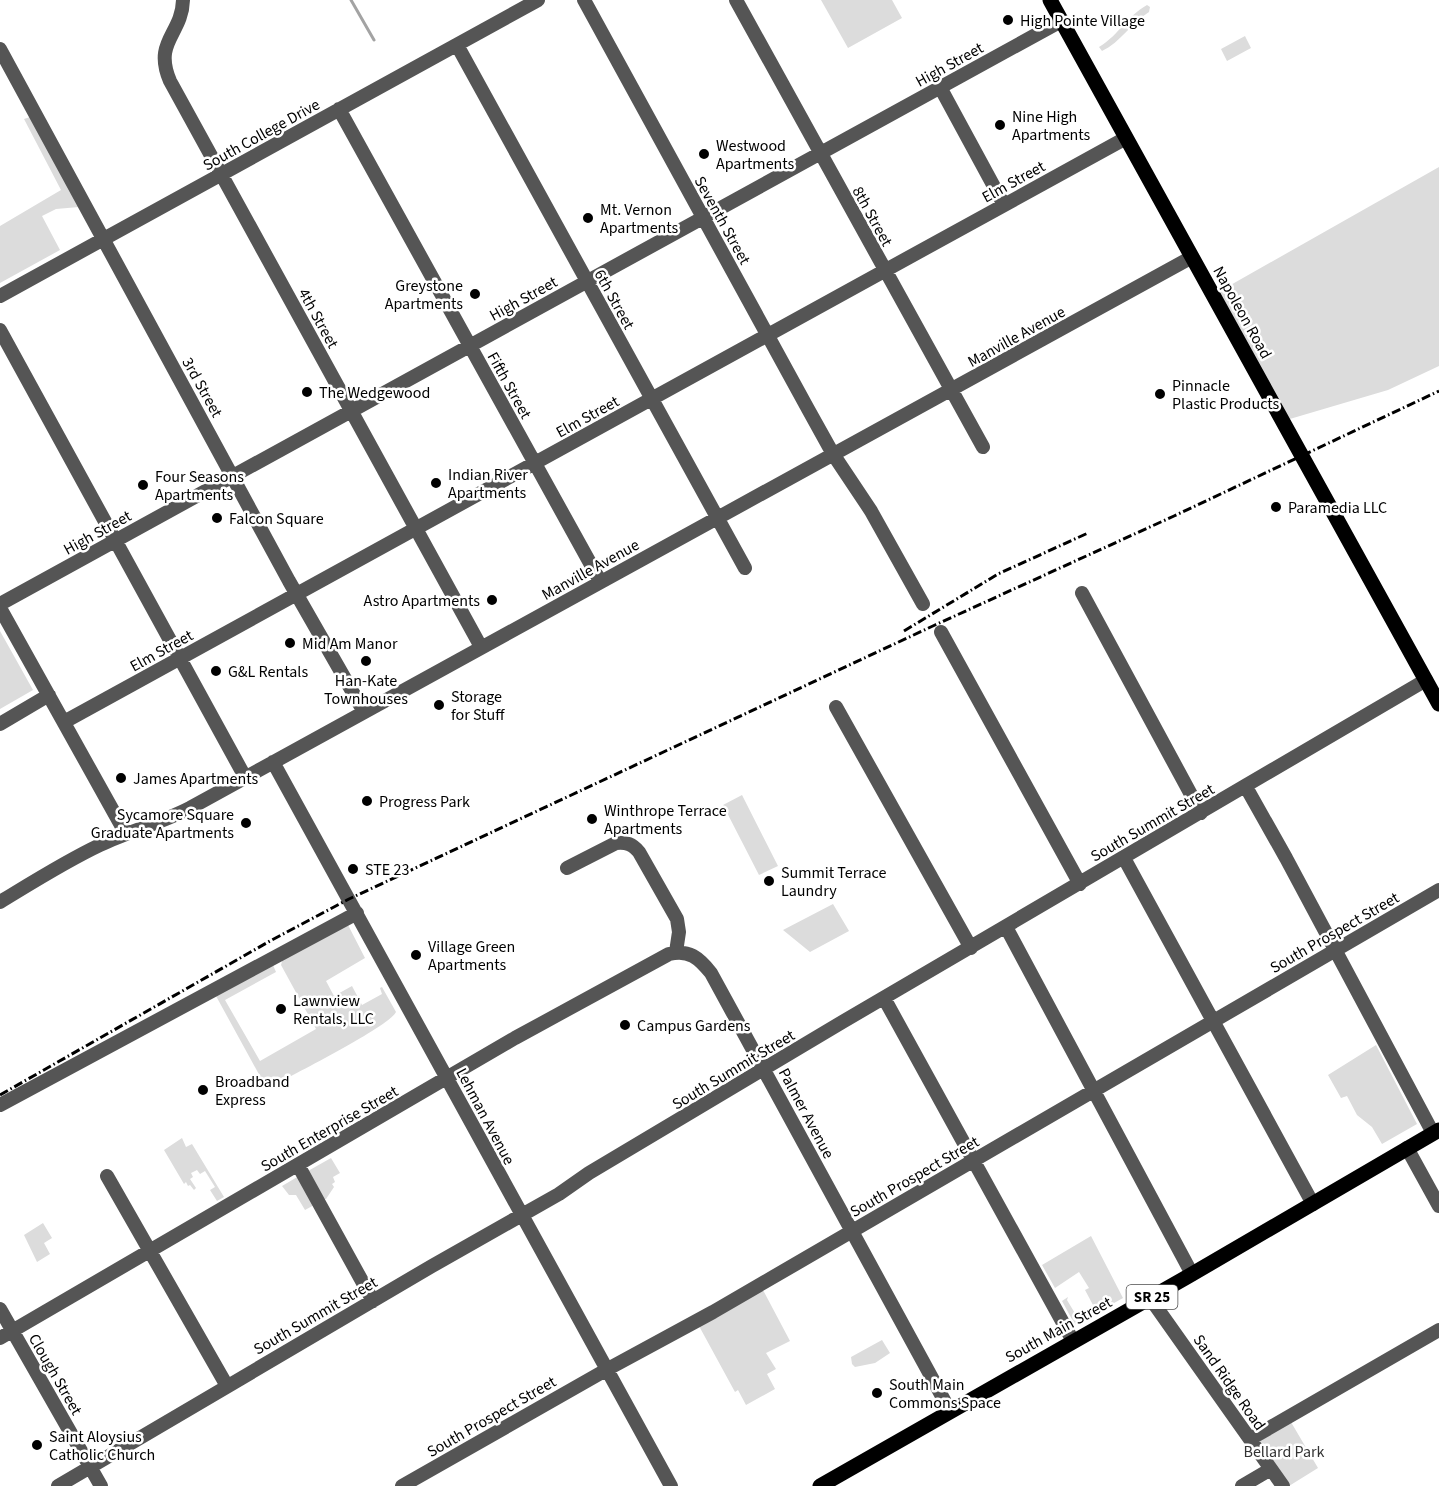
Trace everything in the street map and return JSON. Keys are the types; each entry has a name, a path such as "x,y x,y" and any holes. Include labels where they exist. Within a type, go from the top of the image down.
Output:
{"main road":[{"name":"Napoleon Road","path":"1050,0 1439,704"},
{"name":"South Main Street","path":"820,1486 1192,1274 1436,1131"}],"street":[{"name":"4th Street","path":"183,0 182,12 165,48 163,59 165,69 481,647"},
{"name":"South College Drive","path":"0,296 538,0"},
{"name":"Seventh Street","path":"584,0 834,454 871,511 923,604"},
{"name":"8th Street","path":"736,0 982,447"},
{"name":"High Street","path":"0,604 1061,21"},
{"name":"6th Street","path":"457,45 745,568"},
{"name":"3rd Street","path":"0,49 232,476 364,712"},
{"path":"939,87 1004,205"},
{"name":"Fifth Street","path":"339,110 600,581"},
{"name":"Elm Street","path":"64,722 1126,138"},
{"name":"Manville Avenue","path":"0,902 63,864 126,834 184,811 1192,257"},
{"path":"0,330 245,777"},
{"path":"1082,593 1201,813"},
{"path":"0,608 126,834"},
{"path":"941,632 1080,884"},
{"name":"South Summit Street","path":"58,1486 1426,680"},
{"path":"0,724 49,695"},
{"path":"836,708 971,948"},
{"name":"Lehman Avenue","path":"273,762 670,1486"},
{"path":"1246,787 1436,1131"},
{"path":"567,868 616,843 625,842 633,846 639,852 677,919 679,932 676,952"},
{"path":"1124,858 1313,1204"},
{"name":"South Prospect Street","path":"402,1486 713,1312 1439,890"},
{"path":"0,1106 357,914"},
{"path":"1006,927 1192,1274"},
{"name":"Palmer Avenue","path":"676,952 694,956 711,974 950,1411"},
{"name":"South Enterprise Street","path":"6,1335 447,1078 602,990 676,952"},
{"path":"884,998 1073,1341"},
{"path":"1407,1148 1439,1206"},
{"path":"298,1165 373,1301"},
{"path":"107,1176 227,1386"},
{"name":"Sand Ridge Road","path":"1150,1298 1283,1486"},
{"name":"Clough Street","path":"0,1309 6,1335 101,1486"},
{"path":"1251,1439 1439,1329"},
{"path":"1242,1486 1271,1469"}],"green space":[{"path":"821,0 892,0 902,18 848,48"},
{"path":"1147,5 1150,7 1149,12 1115,43 1102,51 1099,47"},
{"path":"1245,36 1251,48 1227,61 1221,49"},
{"path":"30,117 79,207 56,209 42,216 60,250 0,283 0,226 61,190 24,119"},
{"path":"1439,167 1439,366 1388,390 1283,421 1213,295"},
{"path":"0,631 33,690 0,709"},
{"path":"742,795 778,866 759,875 723,805"},
{"path":"833,904 849,931 810,952 783,930"},
{"path":"348,925 365,958 326,981 334,996 352,986 362,1005 382,994 380,988 382,987 396,1012 376,1029 358,1040 267,1089 216,996 273,965 276,972 225,1000 260,1061 316,1029 281,965 283,958"},
{"path":"1376,1045 1417,1124 1382,1144 1372,1127 1357,1115 1347,1096 1341,1098 1328,1075"},
{"path":"182,1138 186,1147 192,1144 224,1197 217,1201 210,1190 215,1187 205,1171 200,1174 197,1170 191,1173 193,1177 190,1179 196,1188 194,1190 186,1182 184,1184 164,1150"},
{"path":"331,1158 340,1173 333,1177 334,1187 326,1199 322,1199 308,1171"},
{"path":"299,1176 316,1204 305,1210 296,1195 289,1195 282,1186"},
{"path":"43,1223 52,1238 44,1243 50,1254 37,1262 24,1235"},
{"path":"1091,1236 1123,1298 1075,1325 1062,1301 1068,1297 1067,1300 1076,1315 1093,1305 1085,1290 1089,1288 1079,1272 1055,1288 1042,1265"},
{"path":"763,1290 790,1341 766,1353 776,1369 767,1374 775,1389 746,1405 738,1390 735,1392 699,1326"},
{"path":"882,1340 890,1353 875,1363 855,1367 852,1364 851,1357"},
{"name":"Bellard Park","path":"1288,1417 1318,1468 1289,1486 1250,1439"}],"waterway":[{"path":"351,0 374,40"}],"railway":[{"path":"0,1095 270,941 349,899 1439,391"},
{"path":"904,631 998,574 1088,533"}],"place":[{"name":"High Pointe Village","path":"1008,20"},
{"name":"Nine High Apartments","path":"1000,125"},
{"name":"Westwood Apartments","path":"704,154"},
{"name":"Mt. Vernon Apartments","path":"588,218"},
{"name":"Greystone Apartments","path":"475,294"},
{"name":"The Wedgewood","path":"307,392"},
{"name":"Pinnacle Plastic Products","path":"1160,394"},
{"name":"Indian River Apartments","path":"436,483"},
{"name":"Four Seasons Apartments","path":"143,485"},
{"name":"Paramedia LLC","path":"1276,507"},
{"name":"Falcon Square","path":"217,518"},
{"name":"Astro Apartments","path":"492,600"},
{"name":"Mid Am Manor","path":"290,643"},
{"name":"Han-Kate Townhouses","path":"366,661"},
{"name":"G&L Rentals","path":"216,671"},
{"name":"Storage for Stuff","path":"439,705"},
{"name":"James Apartments","path":"121,778"},
{"name":"Progress Park","path":"367,801"},
{"name":"Winthrope Terrace Apartments","path":"592,819"},
{"name":"Sycamore Square Graduate Apartments","path":"246,823"},
{"name":"STE 23","path":"353,869"},
{"name":"Summit Terrace Laundry","path":"769,881"},
{"name":"Village Green Apartments","path":"416,955"},
{"name":"Lawnview Rentals, LLC","path":"281,1009"},
{"name":"Campus Gardens","path":"625,1025"},
{"name":"Broadband Express","path":"203,1090"},
{"name":"South Main Commons Space","path":"877,1393"},
{"name":"Saint Aloysius Catholic Church","path":"37,1445"}]}
